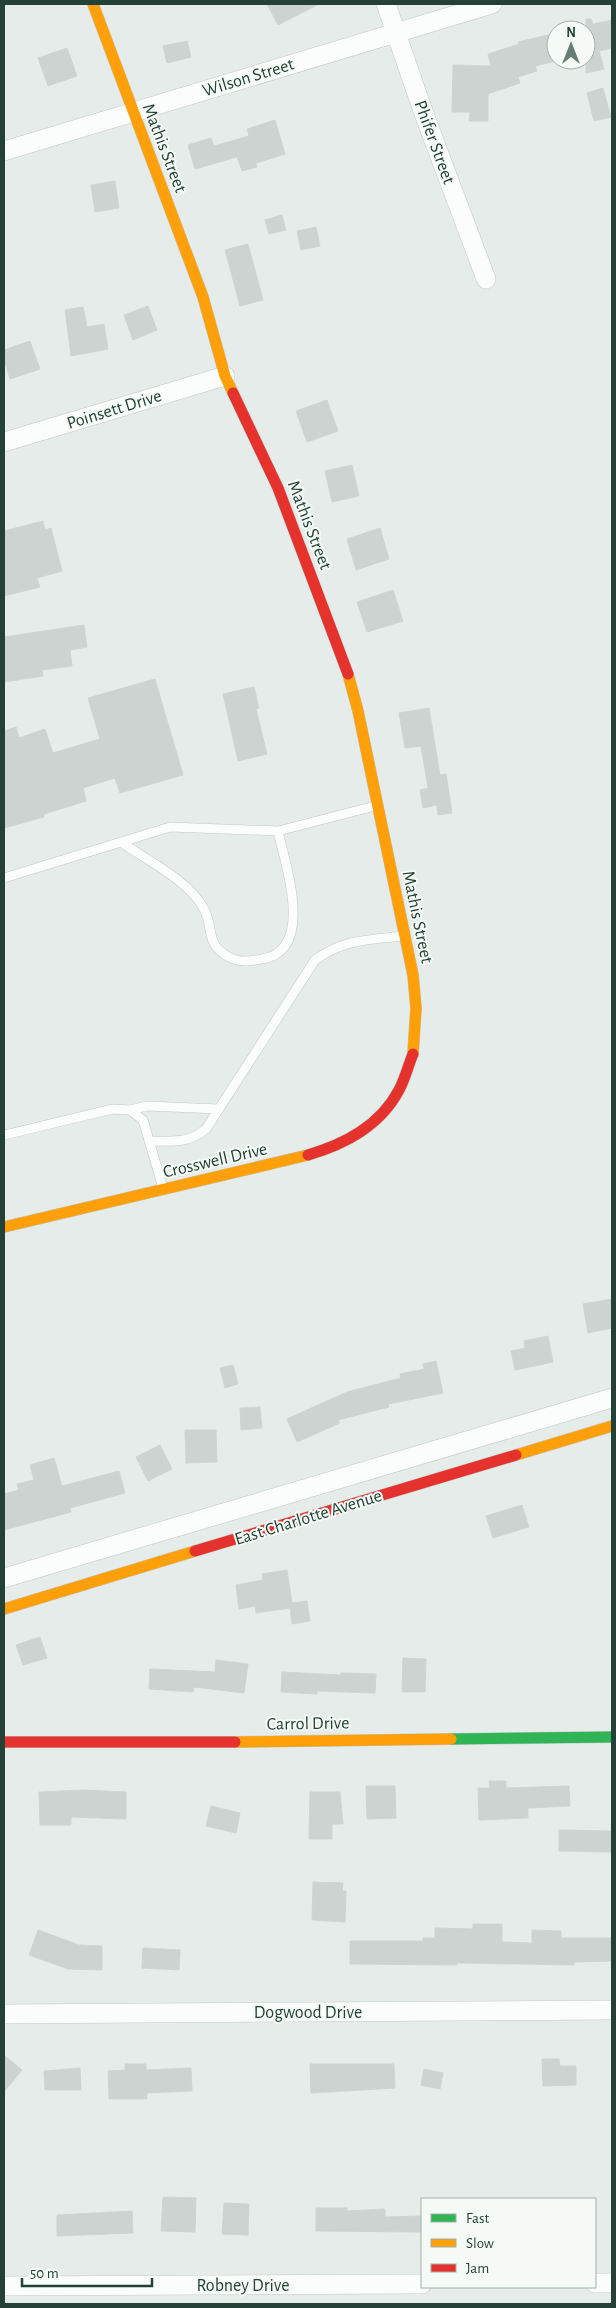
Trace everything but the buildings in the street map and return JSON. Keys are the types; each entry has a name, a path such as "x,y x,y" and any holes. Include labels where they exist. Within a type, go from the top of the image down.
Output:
{"street":[{"name":"Mathis Street","path":"93,4 132,112 203,296 225,376 278,488 344,661 358,711 413,975 416,1016 414,1051 404,1078"},
{"name":"Phifer Street","path":"386,4 486,279"},
{"name":"Wilson Street","path":"4,151 492,4"},
{"name":"Poinsett Drive","path":"4,442 225,376"},
{"name":"Crosswell Drive","path":"4,1227 297,1158 335,1147 372,1124 389,1105 404,1078"},
{"name":"East Charlotte Avenue","path":"4,1578 612,1398"},
{"name":"East Charlotte Avenue","path":"4,1609 612,1426"},
{"name":"Carrol Drive","path":"4,1742 612,1738"},
{"name":"Dogwood Drive","path":"4,2014 612,2010"},
{"path":"596,2283 612,2283"},
{"name":"Robney Drive","path":"4,2286 421,2284"}],"lane":[{"path":"4,878 170,828 278,831 377,805"},
{"path":"121,842 182,884 196,896 204,910 212,944 229,957 246,962 268,958 282,950 291,934 294,920 293,900 278,831"},
{"path":"149,1141 181,1141 194,1138 206,1129 297,984 315,960 331,948 344,944 404,936"},
{"path":"4,1135 112,1109 130,1110 148,1106 219,1109"},
{"path":"130,1110 143,1120 164,1190"}],"traffic: fast":[{"path":"451,1739 612,1737"}],"traffic: slow":[{"path":"93,4 203,297 225,376 233,393"},
{"path":"348,674 358,711 413,975 416,1008 413,1054"},
{"path":"4,1227 308,1155"},
{"path":"516,1455 612,1426"},
{"path":"4,1609 195,1551"},
{"path":"235,1742 451,1739"}],"traffic: jam":[{"path":"233,393 278,488 348,674"},
{"path":"308,1155 348,1139 382,1114 399,1090 413,1054"},
{"path":"195,1551 516,1455"},
{"path":"4,1742 235,1742"}]}
